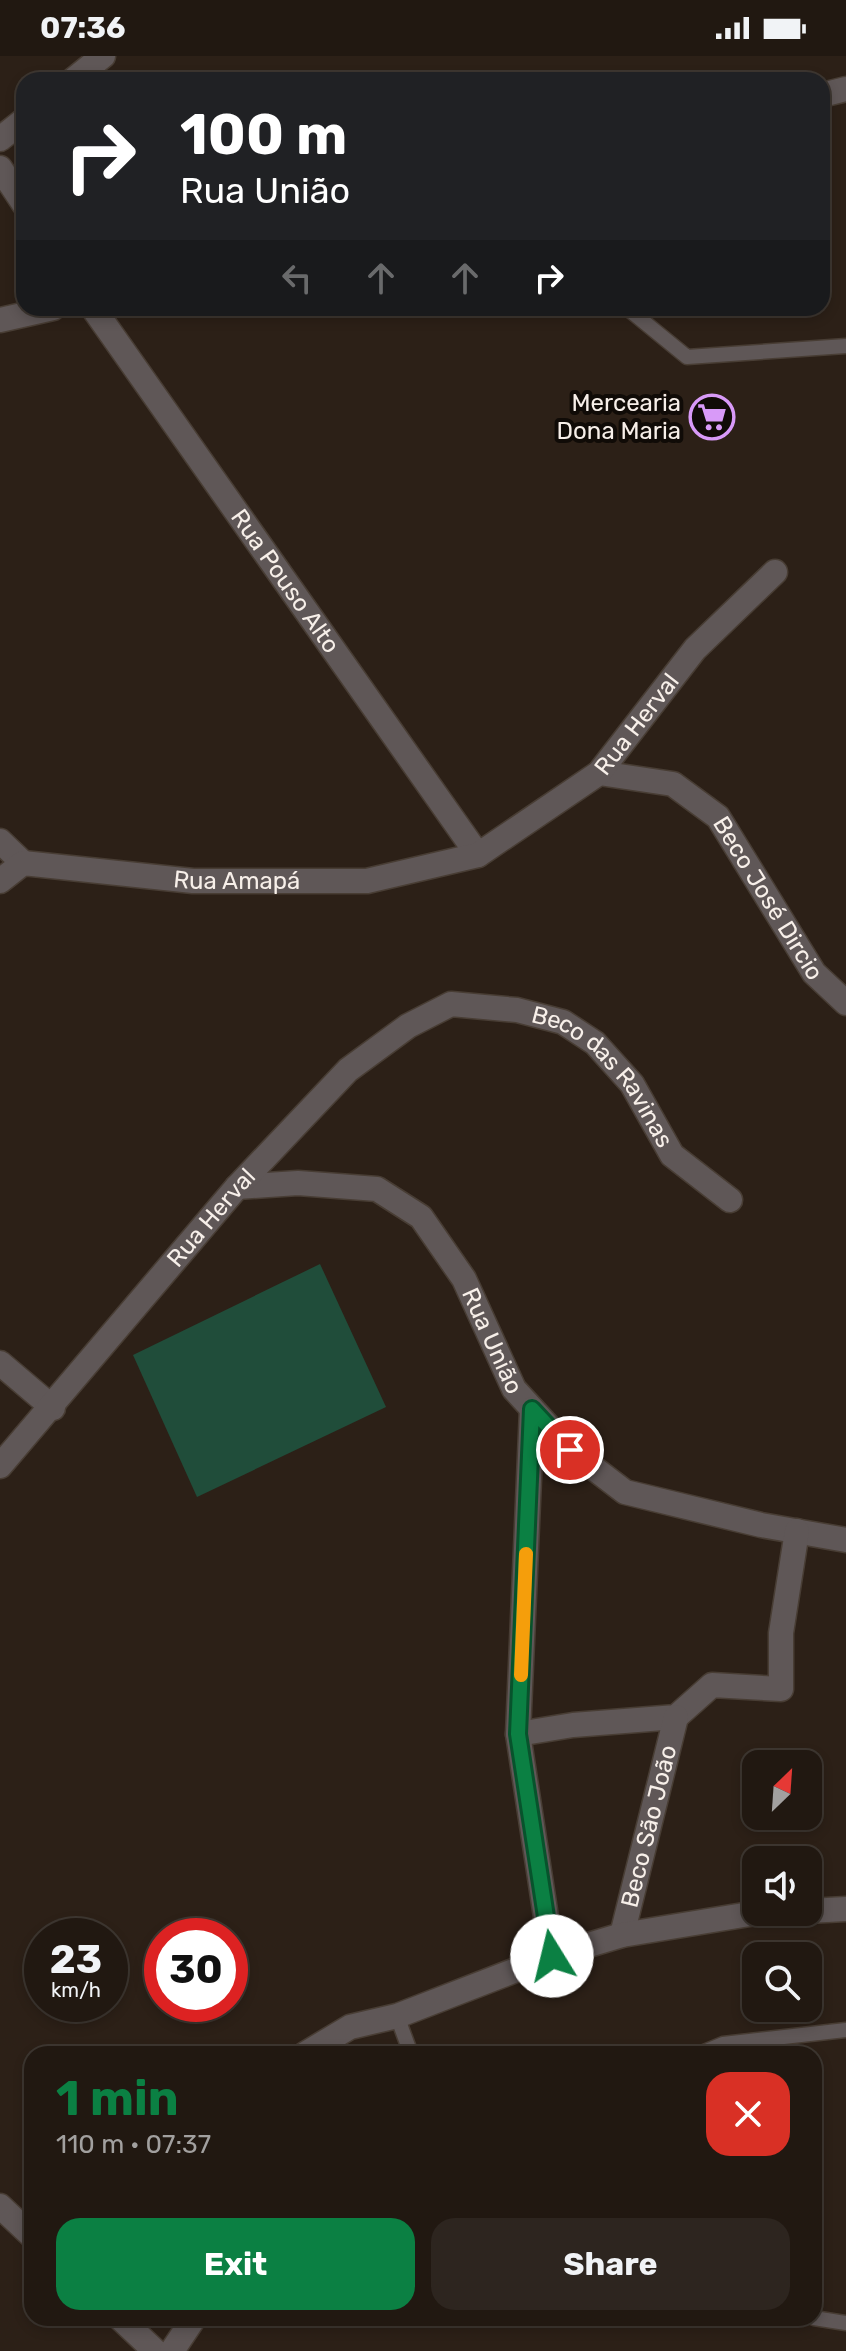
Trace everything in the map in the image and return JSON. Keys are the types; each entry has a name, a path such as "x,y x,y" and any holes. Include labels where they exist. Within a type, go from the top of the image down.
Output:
{"street":[{"path":"83,72 103,56"},
{"path":"0,139 16,126"},
{"path":"0,168 16,192"},
{"name":"Rua Pouso Alto","path":"99,316 478,855"},
{"name":"Rua Herval","path":"478,855 599,773 695,649 775,572"},
{"name":"Beco José Dircio","path":"599,773 673,784 718,817 814,973 846,1003"},
{"path":"0,841 23,863 0,881"},
{"name":"Rua Amapá","path":"23,863 193,881 367,881 478,855"},
{"name":"Rua Herval","path":"0,1466 53,1408 237,1187 348,1070 408,1026 451,1004"},
{"name":"Beco das Ravinas","path":"451,1004 517,1010 563,1022 595,1043 632,1084 672,1155 730,1200"},
{"name":"Rua União","path":"237,1187 298,1183 377,1189 421,1217 464,1279 514,1389 570,1450 625,1492 846,1540"},
{"path":"0,1363 53,1408"},
{"path":"532,1409 518,1734 552,1956"},
{"path":"518,1734 573,1725 676,1717 712,1685 781,1689 781,1633 797,1531"},
{"name":"Beco São João","path":"622,1935 676,1717"},
{"path":"822,1910 846,1909"},
{"path":"318,2046 350,2027 397,2016 552,1956 622,1935 742,1915"},
{"path":"0,2206 24,2228"},
{"path":"128,2326 155,2351"},
{"path":"172,2351 189,2326"}],"lane":[{"path":"637,316 687,357 846,346"},
{"path":"397,2016 408,2046"},
{"path":"718,2046 846,2030"},
{"path":"822,2319 846,2323"}],"green space":[{"path":"320,1264 386,1407 197,1497 133,1355"}],"slow traffic":[{"path":"521,1675 526,1554"}],"place":[{"name":"Mercearia Dona Maria","path":"712,417"}],"route":[{"path":"552,1956 518,1734 532,1409 570,1450"}]}
